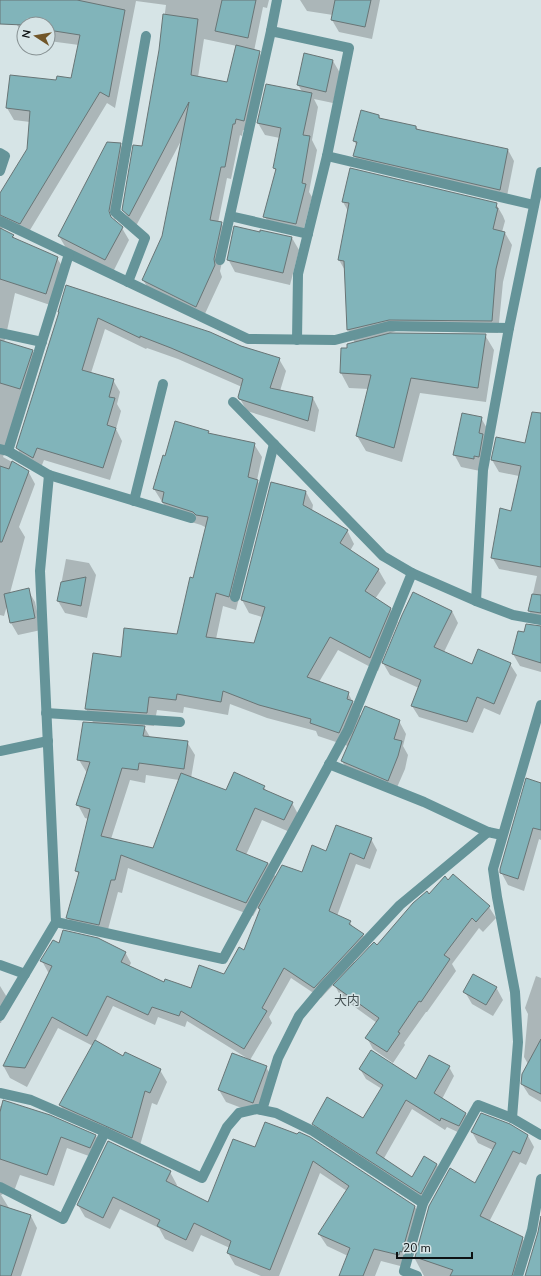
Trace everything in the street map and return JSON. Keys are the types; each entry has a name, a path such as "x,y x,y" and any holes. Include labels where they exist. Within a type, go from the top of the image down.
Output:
{"street":[{"path":"220,260 277,0"},
{"path":"271,31 349,48 328,156 298,274 297,340"},
{"path":"128,282 145,238 115,212 146,36"},
{"path":"0,153 5,156 0,171"},
{"path":"328,156 534,205"},
{"path":"476,601 483,470 541,172"},
{"path":"230,216 308,234"},
{"path":"0,221 248,339 335,340 389,326 510,328"},
{"path":"68,254 42,342 4,450 49,475 191,518"},
{"path":"0,333 42,342"},
{"path":"134,501 163,384"},
{"path":"233,402 383,556 412,573 476,601 513,615 541,620"},
{"path":"235,597 274,444"},
{"path":"0,1016 56,922 40,571 49,475"},
{"path":"56,922 223,959 348,730 412,573"},
{"path":"512,1118 518,1042 515,992 497,897 494,869 502,835 541,705"},
{"path":"46,713 180,722"},
{"path":"0,751 48,741"},
{"path":"329,764 424,802 488,832 502,835"},
{"path":"262,1110 278,1058 300,1016 324,986 400,905 488,832"},
{"path":"0,965 25,974"},
{"path":"0,1093 31,1100 105,1132 202,1178 227,1127 239,1113 257,1109 276,1113 313,1131 423,1203"},
{"path":"416,1276 404,1271 423,1203 478,1105 512,1118 541,1136"},
{"path":"0,1187 63,1219 105,1132"},
{"path":"518,1276 532,1230 541,1178"}],"building":[{"path":"0,0 77,0 125,10 109,97 100,92 20,224 0,215 0,193 27,149 30,111 6,108 10,75 56,80 57,76 71,78 80,35 56,31 56,16 16,16 16,25 0,24"},
{"path":"222,0 256,0 248,38 215,31"},
{"path":"335,0 371,0 365,27 331,20"},
{"path":"163,14 198,19 191,75 227,82 236,45 260,51 244,121 236,119 235,124 233,124 225,167 221,167 210,220 222,222 214,259 215,265 196,307 142,280 162,236 189,102 129,216 122,210 133,145 142,146 159,50"},
{"path":"304,53 333,60 326,92 297,85"},
{"path":"266,84 312,93 303,135 310,136 302,183 306,184 296,224 263,217 276,169 273,168 281,128 257,123"},
{"path":"361,110 379,115 379,118 416,126 416,129 508,149 500,190 353,156 357,142 353,141"},
{"path":"107,142 121,143 109,211 111,217 123,227 105,260 58,236"},
{"path":"350,168 497,203 496,208 498,208 493,229 505,232 496,269 492,321 389,320 347,330 344,261 338,260 349,203 342,202"},
{"path":"234,226 292,237 283,273 227,260"},
{"path":"0,228 14,235 12,237 58,257 46,294 0,279"},
{"path":"66,285 210,332 241,346 280,358 270,388 313,397 308,421 239,399 238,397 243,379 171,348 140,336 140,338 98,318 82,370 114,379 109,397 115,398 107,425 116,428 103,468 37,448 33,458 16,448 59,312"},
{"path":"390,333 486,334 478,388 411,378 394,448 356,436 371,375 340,373 341,348 347,348 347,344"},
{"path":"0,340 33,350 20,389 0,383"},
{"path":"532,412 541,413 541,567 491,558 500,508 511,511 521,466 491,460 496,437 525,443"},
{"path":"462,413 482,417 479,433 483,434 479,457 474,456 474,459 453,455"},
{"path":"175,421 209,431 208,433 255,443 248,477 258,480 229,597 216,593 206,637 254,643 265,607 241,600 271,482 306,491 303,505 348,530 340,543 379,569 365,591 391,608 370,658 330,637 307,677 349,692 347,699 353,701 339,733 310,723 311,719 259,705 223,691 221,702 177,694 176,700 149,697 147,713 85,709 93,653 121,657 124,628 177,634 190,577 193,578 208,517 196,515 193,512 162,502 164,492 153,489 163,455 165,456"},
{"path":"12,461 29,471 2,542 0,542 0,466 9,469"},
{"path":"86,577 81,606 57,601 61,582"},
{"path":"29,588 35,618 10,623 4,594"},
{"path":"413,592 452,611 434,647 472,664 478,649 511,663 494,704 477,697 467,722 411,706 421,680 382,663"},
{"path":"532,594 541,595 541,613 528,611"},
{"path":"526,624 541,626 541,663 512,654 518,631 524,632"},
{"path":"365,706 400,720 394,739 402,741 388,781 341,761"},
{"path":"83,722 145,726 143,736 188,741 184,769 139,763 138,770 122,768 101,836 153,848 181,773 226,790 234,772 265,786 263,789 293,802 284,820 255,808 236,850 268,863 246,903 121,855 115,880 111,880 99,925 66,918 79,872 75,871 90,809 76,805 90,762 77,760"},
{"path":"526,778 541,783 541,830 533,828 518,879 500,873 500,869"},
{"path":"336,825 372,838 364,859 350,853 329,911 351,921 349,924 364,934 314,988 284,968 262,1008 267,1011 244,1049 181,1011 179,1016 152,1007 148,1015 107,996 87,1036 52,1017 25,1068 3,1066 52,966 40,961 53,940 59,943 63,930 98,938 126,952 121,962 164,982 165,979 191,988 199,965 224,974 239,947 244,950 260,909 258,908 282,865 302,872 312,845 326,851"},
{"path":"453,874 490,906 476,922 472,918 444,955 450,959 421,1002 419,1001 398,1032 400,1033 387,1052 365,1038 379,1018 333,985 374,942 377,945 413,903 427,891 429,894 445,876 448,880"},
{"path":"473,974 497,987 486,1005 463,992"},
{"path":"541,1039 541,1094 521,1084 522,1074"},
{"path":"95,1040 123,1056 125,1052 161,1069 150,1093 145,1091 132,1138 59,1105"},
{"path":"371,1050 416,1079 429,1055 450,1066 434,1093 466,1113 459,1126 441,1118 440,1121 406,1100 376,1153 412,1177 424,1156 437,1164 421,1194 312,1124 327,1097 363,1118 383,1085 359,1069"},
{"path":"232,1053 267,1066 253,1103 218,1090"},
{"path":"3,1100 50,1115 96,1135 90,1148 61,1137 47,1175 0,1159 0,1112"},
{"path":"481,1113 510,1124 528,1135 520,1154 513,1151 480,1216 523,1237 512,1276 450,1276 453,1270 415,1257 429,1206 450,1168 475,1183 496,1143 471,1132"},
{"path":"265,1122 297,1134 299,1132 310,1137 415,1206 402,1252 400,1251 399,1255 374,1249 363,1276 339,1276 350,1248 318,1234 349,1186 313,1161 270,1270 227,1253 231,1241 194,1223 186,1240 157,1226 160,1220 113,1197 103,1218 77,1205 108,1141 171,1171 166,1181 208,1202 233,1139 255,1147"},
{"path":"0,1205 31,1215 11,1276 0,1276"},
{"path":"541,1216 541,1276 525,1276 538,1232"}],"district":[{"name":"大内","path":"347,1000"}]}
